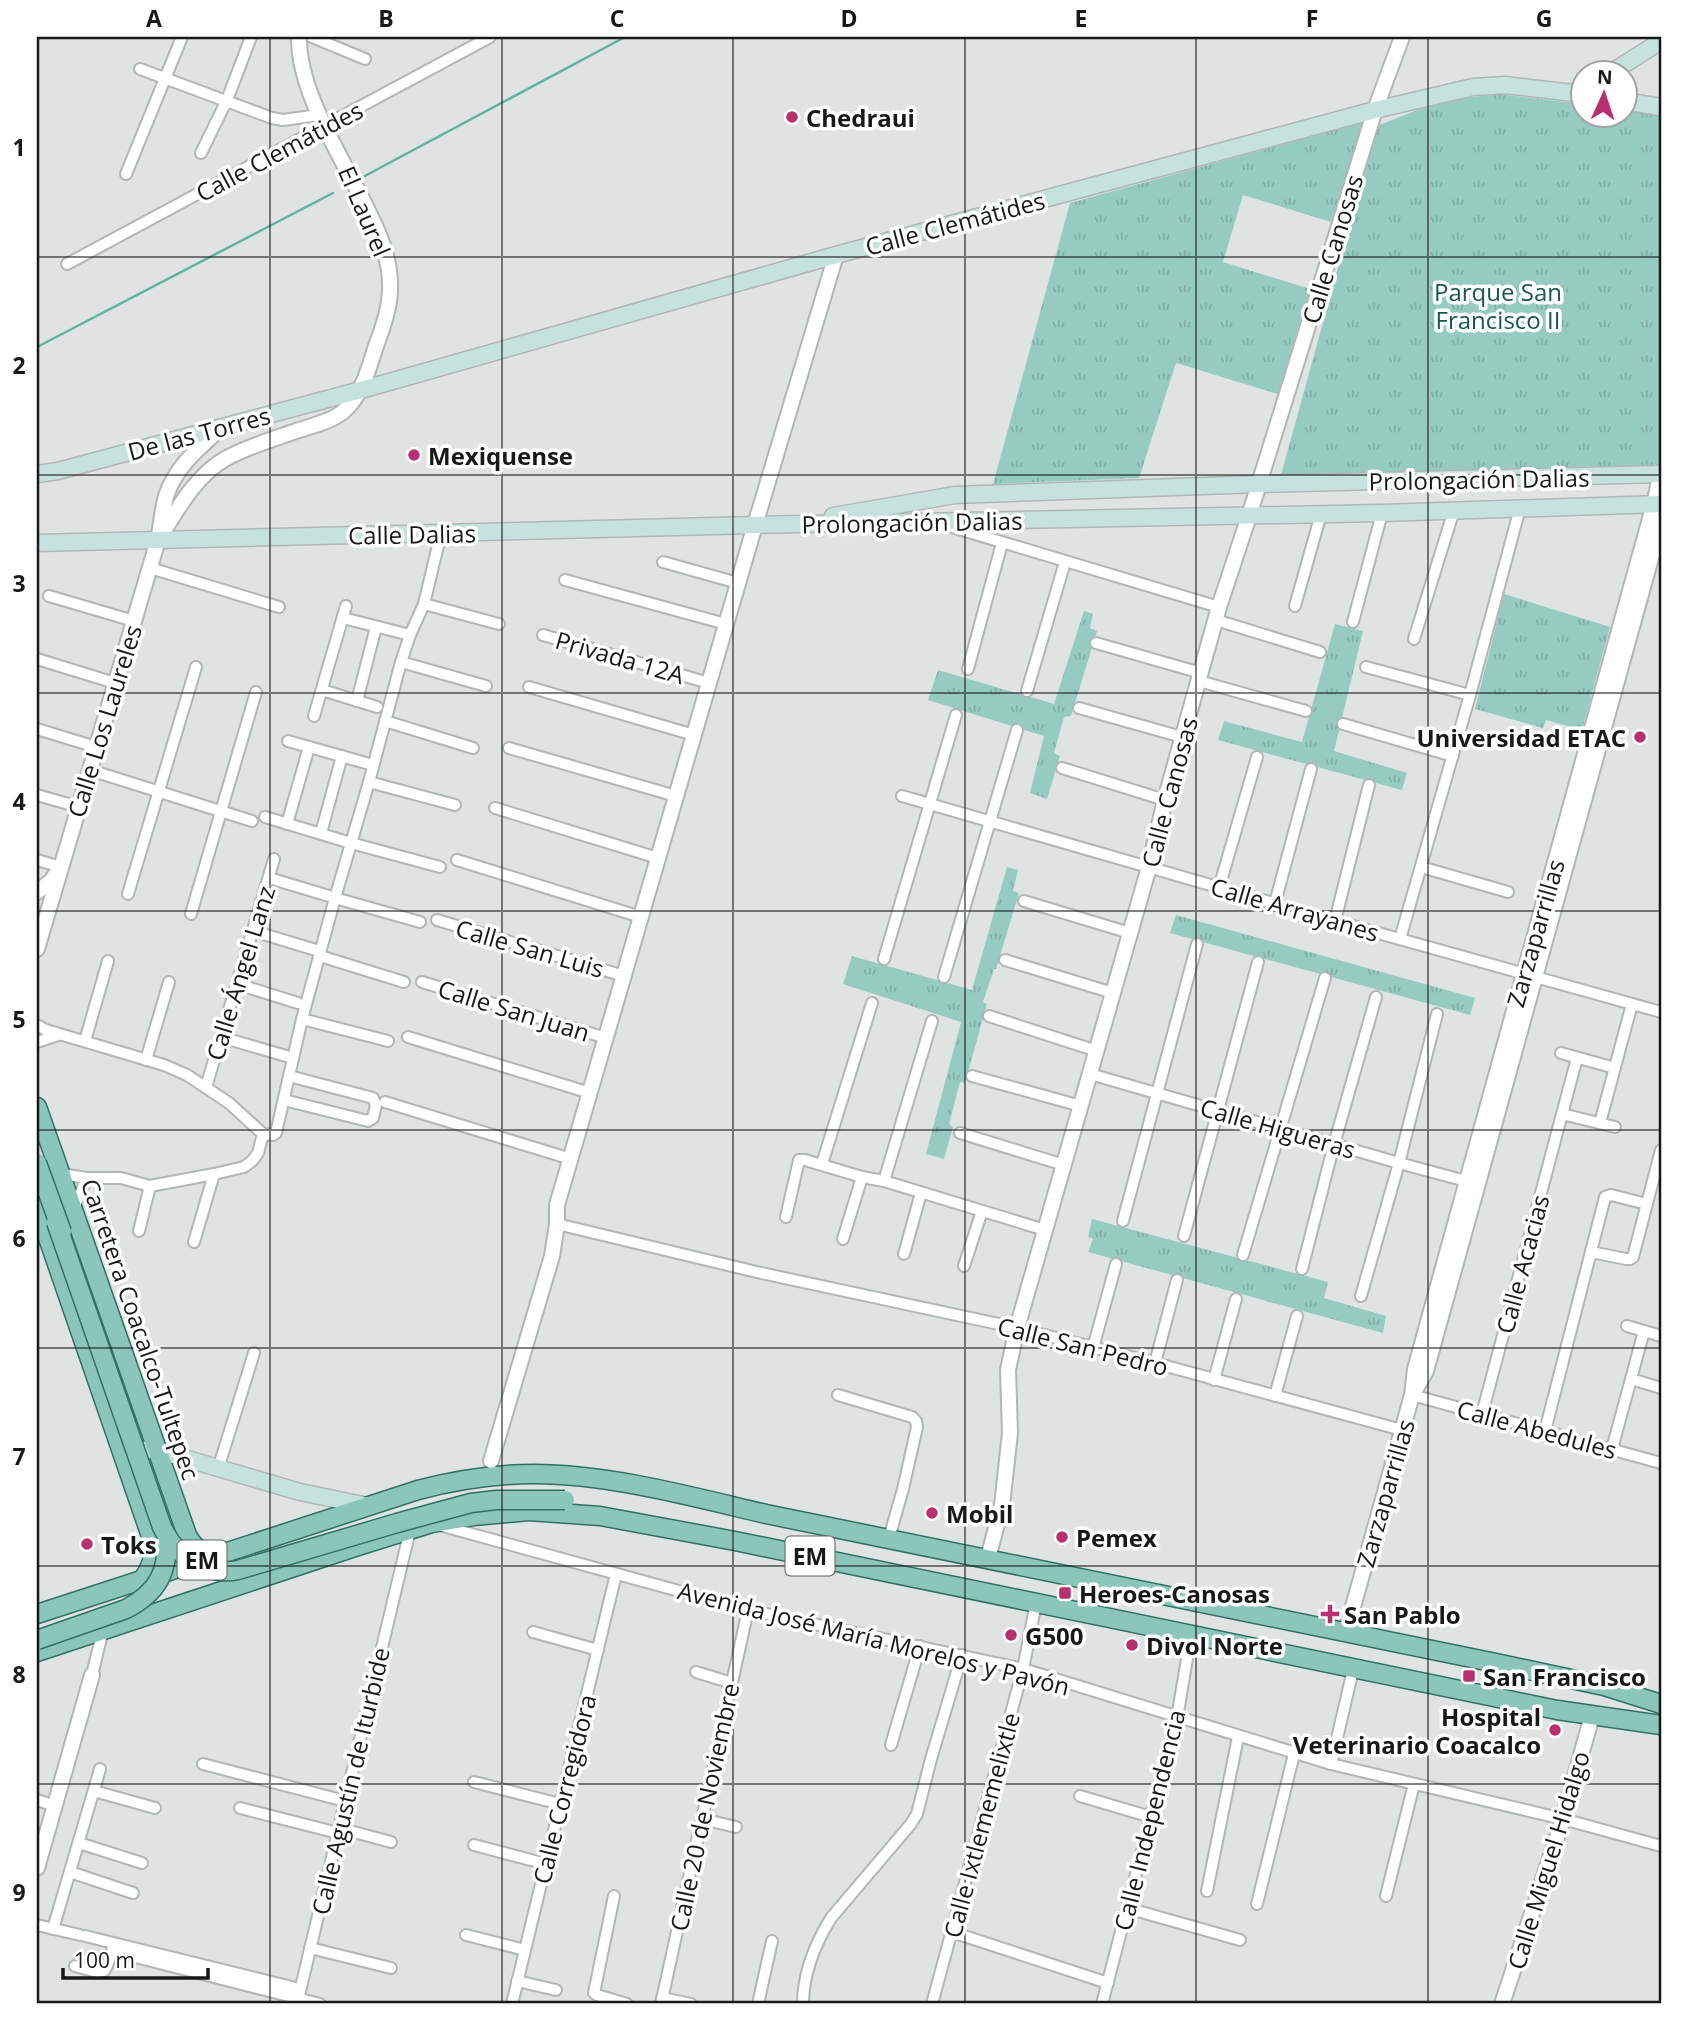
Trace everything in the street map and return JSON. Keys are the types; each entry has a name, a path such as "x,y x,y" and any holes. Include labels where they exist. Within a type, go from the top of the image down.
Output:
{"main road":[{"path":"1631,60 1661,41"},
{"name":"Calle Clemátides","path":"360,390 836,255 1375,110 1473,88 1505,85 1568,92"},
{"name":"Calle Clemátides","path":"1554,90 1568,88"},
{"path":"1638,103 1661,107"},
{"name":"De las Torres","path":"37,474 58,471 360,390"},
{"name":"Prolongación Dalias","path":"788,524 955,495 1661,474"},
{"name":"Prolongación Dalias","path":"788,524 1382,513 1658,504"},
{"name":"Calle Dalias","path":"37,543 788,524"},
{"name":"Carretera Coacalco-Tultepec","path":"37,1107 190,1541 204,1554 214,1557"},
{"path":"37,1163 167,1530 168,1556 153,1590 139,1602 37,1640"},
{"path":"37,1189 56,1222 162,1527 176,1549 205,1568 230,1572 421,1516 471,1503 496,1500 565,1500 629,1511 735,1541"},
{"path":"37,1206 153,1542 152,1561 143,1579"},
{"path":"117,1438 129,1446 138,1447 147,1441 151,1432"},
{"path":"126,1464 131,1454 139,1450 157,1450 300,1492 368,1506"},
{"name":"EM","path":"37,1614 493,1468 580,1477 666,1491 766,1514 1346,1632 1605,1681 1661,1704"},
{"name":"EM","path":"37,1652 432,1523 529,1511 600,1516 735,1541 1353,1670 1592,1716 1661,1725"},
{"path":"1605,1681 1661,1696"},
{"path":"1592,1716 1661,1731"}],"street":[{"path":"126,174 182,37"},
{"path":"201,153 227,100 251,37"},
{"name":"El Laurel","path":"299,37 298,49 304,78 322,121 380,235 387,256 390,285 384,322 360,390"},
{"path":"312,37 365,59"},
{"name":"Calle Clemátides","path":"67,264 322,121 489,37"},
{"name":"Calle Canosas","path":"988,1558 1002,1505 1010,1433 1008,1370 1017,1328 1149,867 1217,614 1375,110 1402,37"},
{"path":"140,69 272,118 322,121"},
{"path":"493,1468 552,1256 557,1205 658,858 671,794 694,735 704,681 726,624 836,255"},
{"path":"158,540 188,495 208,472 224,460 251,447 336,416 347,409 360,390"},
{"path":"158,540 166,496 176,474 188,457 222,427"},
{"name":"Zarzaparrillas","path":"1412,1395 1426,1371 1658,504 1661,474"},
{"path":"1401,939 1520,509"},
{"path":"1414,639 1454,510"},
{"path":"1353,622 1382,513"},
{"path":"1295,606 1321,514"},
{"name":"Zarzaparrillas","path":"1346,1632 1412,1395 1415,1368 1466,1181 1530,976 1661,522"},
{"path":"936,523 1065,562 1320,652"},
{"path":"37,1025 187,1074 229,1102 263,1134 276,1133 332,897 369,782 401,662 424,604 441,533"},
{"name":"Calle Los Laureles","path":"37,892 51,881 61,867 158,540"},
{"path":"968,669 1002,542"},
{"path":"663,562 738,583"},
{"path":"1027,691 1065,562"},
{"path":"150,568 279,607"},
{"path":"565,580 726,624"},
{"path":"49,596 134,621"},
{"path":"424,604 499,624"},
{"path":"314,716 346,606"},
{"path":"343,618 410,635"},
{"path":"357,701 376,627"},
{"name":"Privada 12A","path":"543,635 704,681"},
{"path":"1096,643 1306,711"},
{"path":"37,659 115,683"},
{"path":"401,662 486,686"},
{"path":"128,894 196,667"},
{"path":"1366,667 1470,695"},
{"path":"528,687 694,735"},
{"path":"322,690 377,707"},
{"path":"191,914 256,692"},
{"path":"1079,708 1182,737"},
{"path":"884,959 956,715"},
{"path":"385,721 473,748"},
{"path":"1343,724 1453,756"},
{"path":"37,729 96,747"},
{"path":"944,977 1017,730"},
{"path":"288,741 373,765"},
{"path":"287,824 309,747"},
{"path":"509,748 671,794"},
{"path":"320,833 342,756"},
{"path":"1219,888 1257,757"},
{"path":"1062,768 1165,800"},
{"path":"90,769 252,821"},
{"path":"1275,903 1311,769"},
{"path":"369,782 454,805"},
{"path":"1335,922 1369,786"},
{"path":"37,795 79,807"},
{"name":"Calle Arrayanes","path":"902,796 1335,922 1661,1012"},
{"path":"495,808 658,858"},
{"path":"265,817 440,867"},
{"name":"Calle Ángel Lanz","path":"206,1087 274,859"},
{"path":"37,860 61,867 37,949"},
{"path":"457,860 641,917"},
{"path":"1421,867 1508,892"},
{"path":"269,878 420,922"},
{"path":"1024,901 1130,933"},
{"name":"Calle San Luis","path":"437,920 624,976"},
{"path":"253,931 404,982"},
{"path":"1123,1221 1196,944"},
{"path":"1005,960 1113,993"},
{"path":"85,1041 108,961"},
{"path":"1184,1236 1258,962"},
{"path":"1243,1255 1325,978"},
{"path":"146,1060 169,982"},
{"name":"Calle San Juan","path":"422,982 606,1038"},
{"path":"237,984 299,1003"},
{"path":"1302,1269 1376,997"},
{"path":"822,1164 872,1003"},
{"path":"1600,1124 1632,1004"},
{"path":"1361,1296 1437,1014"},
{"path":"989,1016 1097,1051"},
{"path":"302,1019 388,1041"},
{"path":"884,1181 932,1021"},
{"path":"37,1042 60,1034"},
{"path":"221,1037 286,1056"},
{"path":"408,1037 590,1093"},
{"path":"1561,1053 1615,1068"},
{"name":"Calle Acacias","path":"1482,1414 1577,1058"},
{"name":"Calle Higueras","path":"1090,1074 1466,1181"},
{"path":"284,1100 368,1121 373,1118 376,1105 373,1098 289,1076"},
{"path":"972,1076 1081,1106"},
{"path":"385,1102 571,1159"},
{"path":"1562,1114 1615,1127"},
{"path":"960,1133 1064,1164"},
{"path":"61,1174 88,1178 121,1178 150,1186 214,1174 244,1167 253,1161 263,1134"},
{"path":"1591,1252 1630,1259 1633,1257 1661,1150"},
{"path":"786,1217 799,1160 884,1181 1045,1230"},
{"path":"194,1242 214,1174"},
{"path":"843,1238 862,1177"},
{"path":"74,1208 88,1178"},
{"path":"139,1231 150,1186"},
{"path":"904,1254 921,1193"},
{"path":"1545,1431 1605,1197 1611,1195 1647,1204"},
{"path":"964,1266 982,1211"},
{"name":"Calle San Pedro","path":"557,1224 761,1273 1017,1328 1402,1430"},
{"path":"1093,1348 1116,1264"},
{"path":"1155,1363 1177,1280"},
{"path":"1214,1380 1236,1299"},
{"path":"1275,1396 1297,1316"},
{"path":"1627,1326 1661,1336"},
{"path":"1612,1449 1644,1331"},
{"path":"218,1469 254,1353"},
{"path":"1631,1379 1661,1388"},
{"path":"838,1395 916,1421 917,1427 903,1489 889,1538"},
{"name":"Calle Abedules","path":"1412,1395 1661,1463"},
{"name":"Avenida José María Morelos y Pavón","path":"432,1523 748,1610 1023,1669 1294,1754 1563,1819"},
{"name":"Calle Agustín de Iturbide","path":"298,1997 410,1530"},
{"name":"Calle Corregidora","path":"512,2004 616,1574"},
{"name":"Calle Ixtlememelixtle","path":"932,2004 1023,1669 1037,1603"},
{"name":"Calle 20 de Noviembre","path":"662,2001 748,1610"},
{"path":"37,1868 103,1630"},
{"path":"533,1632 598,1650"},
{"name":"Calle Independencia","path":"1102,2004 1177,1718 1191,1635"},
{"path":"891,1745 920,1646"},
{"path":"803,2004 806,1973 821,1934 910,1825 916,1814 962,1655"},
{"path":"1331,1764 1353,1670"},
{"path":"696,1672 732,1683"},
{"name":"Calle Miguel Hidalgo","path":"1502,2004 1563,1819 1592,1716"},
{"path":"1207,1891 1238,1737"},
{"path":"1257,1904 1294,1754"},
{"path":"203,1764 345,1801"},
{"path":"53,1929 100,1769"},
{"path":"474,1782 560,1804"},
{"path":"1386,1896 1414,1784"},
{"path":"94,1791 155,1808"},
{"path":"1080,1796 1151,1817"},
{"path":"37,1800 55,1806"},
{"path":"240,1808 391,1842"},
{"path":"702,1819 736,1827"},
{"path":"1563,1819 1661,1846"},
{"path":"79,1843 142,1863"},
{"path":"474,1845 546,1864"},
{"path":"70,1872 133,1892"},
{"path":"614,1896 594,1993 627,2004"},
{"path":"1127,1908 1240,1940"},
{"path":"37,1925 320,2004"},
{"path":"952,1932 1108,1983"},
{"path":"466,1935 525,1950"},
{"path":"758,2004 772,1941"},
{"path":"75,1966 97,1972 104,1971 113,1947"},
{"path":"310,1948 391,1968"},
{"path":"517,1981 556,1990"},
{"path":"662,2001 691,2004"}],"green space":[{"name":"Parque San Francisco II","path":"1500,94 1568,102 1568,130 1638,130 1638,112 1661,116 1661,465 1281,475 1377,126 1442,100"},
{"path":"1360,123 1363,126 1331,222 1243,195 1223,262 1310,289 1278,394 1176,363 1139,478 993,484 1070,203"},
{"path":"1504,594 1610,627 1582,730 1546,720 1543,728 1475,709"},
{"path":"1084,611 1093,614 1090,628 1097,631 1071,716 1064,717 1054,753 1060,756 1047,799 1030,793 1044,736 928,700 938,670 1054,704"},
{"path":"1335,624 1363,631 1334,751 1407,773 1402,790 1218,740 1224,721 1302,742"},
{"path":"1007,867 1018,870 1013,891 1019,893 983,1002 987,1004 965,1083 960,1082 949,1124 953,1127 944,1159 926,1154 961,1022 843,984 852,956 972,990"},
{"path":"1176,915 1475,998 1470,1015 1170,933"},
{"path":"1092,1219 1328,1282 1324,1298 1386,1316 1383,1333 1088,1252 1093,1239 1088,1237"}],"waterway":[{"path":"361,178 625,37"},
{"path":"37,347 333,193"}],"place":[{"name":"Chedraui","path":"792,117"},
{"name":"Mexiquense","path":"414,455"},
{"name":"Universidad ETAC","path":"1640,737"},
{"name":"Mobil","path":"932,1513"},
{"name":"Pemex","path":"1062,1537"},
{"name":"Toks","path":"87,1544"},
{"name":"Heroes-Canosas","path":"1065,1593"},
{"name":"San Pablo","path":"1330,1614"},
{"name":"G500","path":"1011,1635"},
{"name":"Divol Norte","path":"1132,1645"},
{"name":"San Francisco","path":"1469,1676"},
{"name":"Hospital Veterinario Coacalco","path":"1555,1730"}]}
